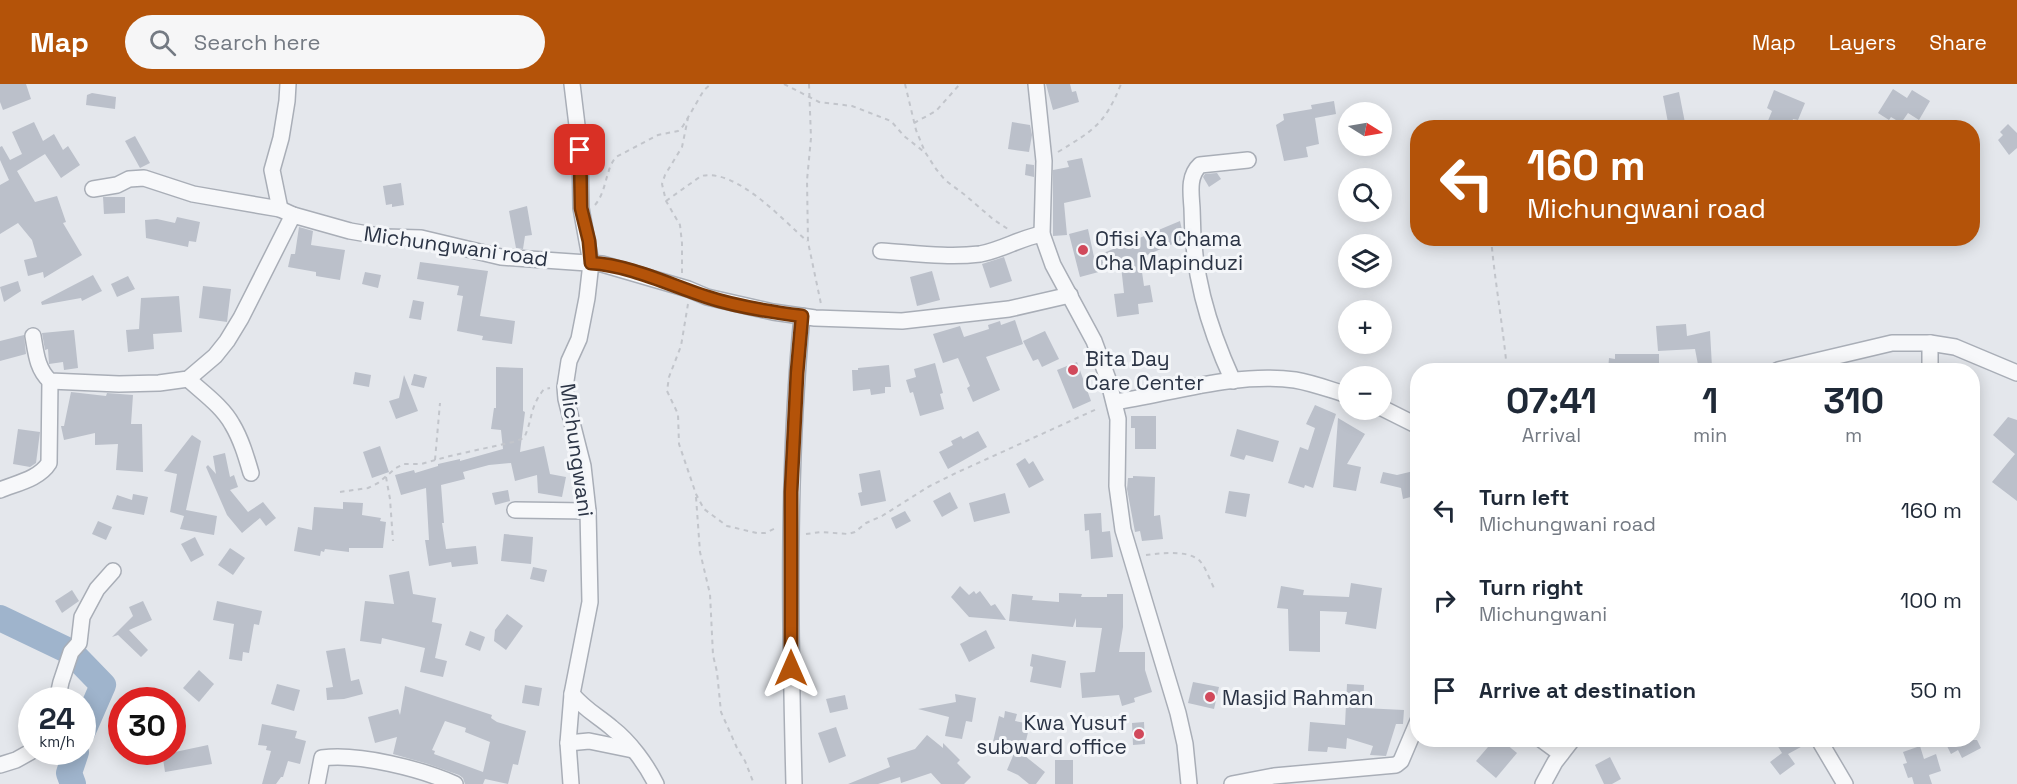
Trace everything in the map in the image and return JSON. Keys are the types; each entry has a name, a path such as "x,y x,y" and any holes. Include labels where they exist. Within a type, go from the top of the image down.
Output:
{"street":[{"path":"33,336 37,363 50,381 119,384 159,383 188,379 215,356 241,318 286,212 272,170 281,138 288,84"},
{"name":"Michungwani","path":"571,784 568,743 572,694 590,602 588,511 583,466 565,387 568,361 579,339 591,263 581,208 580,150 572,84"},
{"path":"1036,84 1044,161 1042,234 1053,265 1094,341 1114,402 1118,419 1117,486 1123,530 1178,713 1185,744 1189,784"},
{"path":"1233,381 1216,343 1197,273 1192,241 1191,185 1195,170 1200,165 1248,160"},
{"name":"Michungwani road","path":"93,189 117,185 129,179 144,178 193,194 286,212 350,231 385,237 421,238 501,257 591,263 614,267 707,297 772,312 802,316 902,321 1008,309 1070,296"},
{"path":"880,251 945,255 978,254 1004,248 1022,239 1042,234"},
{"path":"794,784 791,527 797,373 802,316"},
{"path":"1808,363 1892,343 1930,343 1955,346 2017,373"},
{"path":"1930,343 1930,363"},
{"path":"188,379 220,407 232,422 251,473"},
{"path":"1114,402 1233,381 1294,380 1338,392"},
{"path":"0,490 35,477 45,470 49,463 50,381"},
{"path":"1392,413 1410,422"},
{"path":"515,510 588,511"},
{"path":"60,687 71,652 79,643 82,617 97,589 113,571"},
{"path":"572,694 591,714 614,729 648,767 656,784"},
{"path":"1232,784 1274,776 1396,765 1401,760 1410,739"},
{"path":"568,743 589,741 633,750"},
{"path":"1552,747 1561,754"},
{"path":"1543,784 1566,747"},
{"path":"1823,747 1845,784"},
{"path":"317,784 322,758 338,757 406,767 455,784"},
{"path":"0,765 18,759"}],"path":[{"path":"584,218 598,202 606,184 611,163 616,157 658,135 678,130 688,118 704,90 711,84"},
{"path":"784,84 819,102 852,106 891,121 904,136 925,152"},
{"path":"809,84 811,138 807,180 808,242 825,318"},
{"path":"905,84 914,123 925,152 945,180 994,220 1022,239"},
{"path":"914,123 936,111 960,84"},
{"path":"1044,161 1096,128 1111,109 1121,84"},
{"path":"688,118 682,147 668,169 662,184 666,201 680,225 682,276 688,289 681,346 669,377 667,391 678,414 679,444 696,494 704,509 717,520 736,529 765,533 791,527 821,532 848,534 855,532 866,523 882,516 928,487 1114,402"},
{"path":"666,201 701,176 723,177 734,181 808,242"},
{"path":"1492,246 1506,363"},
{"path":"340,492 368,488 404,464 421,464 524,438 531,409 544,389 565,387"},
{"path":"435,460 440,403"},
{"path":"386,477 393,541"},
{"path":"696,494 700,552 710,594 713,655 721,712 745,760 754,784"},
{"path":"1132,560 1157,553 1191,556 1203,565 1215,590"}],"building":[{"path":"0,84 26,84 31,99 3,110 0,102"},
{"path":"1046,84 1070,84 1072,92 1076,91 1079,102 1053,110"},
{"path":"1893,89 1907,98 1912,90 1930,101 1919,120 1908,113 1903,120 1891,117 1889,120 1878,113"},
{"path":"1774,90 1805,103 1798,120 1768,120 1772,111 1767,108"},
{"path":"1679,92 1684,120 1668,120 1663,96"},
{"path":"92,93 116,97 115,109 86,105 87,95"},
{"path":"1334,101 1336,114 1315,118 1319,144 1306,147 1308,157 1284,161 1276,125 1284,120 1283,114 1312,109 1311,105"},
{"path":"34,122 43,141 54,134 63,150 68,146 80,165 61,178 45,154 17,171 35,202 57,196 66,222 63,223 82,255 44,278 43,272 28,276 24,260 37,257 32,240 18,223 0,234 0,185 9,180 0,160 0,147 2,146 10,160 22,154 12,132"},
{"path":"1012,122 1030,125 1032,135 1029,152 1008,149"},
{"path":"2008,124 2017,133 2017,148 2009,155 1998,140 2003,135 2000,132"},
{"path":"135,136 150,163 140,168 125,141"},
{"path":"1082,158 1091,197 1064,203 1067,235 1053,236 1053,170 1069,167 1067,161"},
{"path":"1026,164 1034,165 1034,177 1025,175"},
{"path":"1217,173 1221,179 1209,187 1203,177 1205,174"},
{"path":"401,183 404,205 392,207 392,204 386,205 383,186"},
{"path":"103,197 125,197 125,213 104,214"},
{"path":"527,206 532,235 525,236 523,249 516,248 509,211"},
{"path":"177,217 200,222 196,242 189,241 188,247 146,238 145,220 157,219 175,223"},
{"path":"1180,221 1184,239 1140,258 1144,286 1150,285 1153,302 1138,304 1139,314 1117,317 1114,294 1124,293 1121,266 1080,277 1069,234 1088,229 1094,257"},
{"path":"299,227 313,231 311,245 345,250 340,280 316,276 316,272 288,267 291,254 295,254"},
{"path":"1004,257 1012,281 990,288 982,264"},
{"path":"420,262 488,271 480,316 515,321 512,344 482,340 483,336 457,331 463,296 457,295 459,286 417,279"},
{"path":"932,271 940,300 917,306 910,277"},
{"path":"365,272 381,275 378,288 362,284"},
{"path":"93,275 102,291 82,301 81,298 42,305 41,302"},
{"path":"128,276 135,289 117,297 111,284"},
{"path":"18,281 21,291 4,302 0,287"},
{"path":"203,286 231,289 227,322 199,318"},
{"path":"179,296 182,332 153,334 154,349 128,352 126,330 139,329 141,298"},
{"path":"413,300 424,302 421,320 409,318"},
{"path":"1015,320 1023,344 986,357 1000,390 973,402 967,388 970,386 958,358 943,363 933,334 960,326 964,337 989,329 988,325 1000,321 1001,325"},
{"path":"1686,324 1687,336 1710,331 1712,363 1698,363 1695,349 1658,351 1656,326"},
{"path":"74,330 78,368 64,370 63,362 49,364 48,349 45,350 42,333"},
{"path":"1045,331 1059,359 1042,367 1038,359 1033,361 1023,341"},
{"path":"24,335 26,354 0,361 0,341"},
{"path":"1615,354 1659,354 1659,363 1609,363 1609,358 1615,359"},
{"path":"1077,362 1091,401 1073,409 1057,370"},
{"path":"935,363 943,393 940,394 944,409 920,416 913,392 910,393 906,380 916,377 914,369"},
{"path":"889,365 891,387 885,387 885,393 871,395 870,389 853,391 852,370"},
{"path":"496,367 523,368 523,411 525,412 520,452 544,446 550,474 566,477 562,497 538,493 537,475 515,481 511,463 489,465 463,472 465,479 441,485 444,523 442,523 446,549 476,546 478,564 452,567 451,562 429,566 425,540 429,540 426,488 401,495 395,475 414,470 415,473 438,466 438,464 460,459 460,461 503,449 501,430 491,429 494,408 496,408"},
{"path":"355,372 371,375 369,387 353,384"},
{"path":"414,374 427,377 424,388 411,385"},
{"path":"404,375 418,411 396,419 389,401 399,398"},
{"path":"71,392 106,396 107,393 133,395 131,424 142,424 143,472 116,470 118,444 95,445 95,433 64,440 61,426 64,426"},
{"path":"1315,405 1336,414 1313,488 1305,485 1304,488 1288,483 1300,447 1308,450 1315,428 1306,424"},
{"path":"1131,416 1156,416 1156,449 1135,449 1135,428 1131,428"},
{"path":"2008,417 2017,420 2017,501 1992,482 2015,454 1993,435"},
{"path":"1338,418 1365,434 1347,464 1361,467 1356,491 1333,487"},
{"path":"18,429 40,432 36,463 30,467 13,464"},
{"path":"1237,429 1279,441 1273,462 1246,455 1244,460 1230,456"},
{"path":"978,431 987,447 948,469 939,452 953,445 951,441 961,436 963,439"},
{"path":"192,435 201,441 186,510 217,516 214,535 180,529 184,516 170,512 177,474 164,471"},
{"path":"380,446 389,472 372,478 363,452"},
{"path":"225,453 230,477 234,475 238,487 230,490 248,512 263,502 276,518 266,526 260,518 242,533 227,515 206,467 208,465 216,474 213,456"},
{"path":"1025,458 1029,464 1033,461 1044,480 1029,488 1016,464"},
{"path":"880,470 886,501 861,506 858,493 862,492 859,474"},
{"path":"1383,472 1397,475 1410,472 1410,497 1403,499 1401,488 1380,483"},
{"path":"1133,476 1155,477 1154,516 1160,515 1163,539 1142,541 1140,531 1135,532 1127,489 1128,478 1133,478"},
{"path":"508,490 510,501 495,505 492,493"},
{"path":"1229,491 1250,494 1246,517 1225,513"},
{"path":"950,492 958,508 942,517 933,501"},
{"path":"1005,493 1010,513 974,522 969,503"},
{"path":"133,494 148,497 144,515 112,509 117,495 132,500"},
{"path":"343,502 363,503 362,515 381,518 380,521 386,522 383,548 349,548 349,552 325,549 324,552 321,551 320,556 294,551 298,527 312,530 314,507 343,509"},
{"path":"905,511 911,521 896,529 891,518"},
{"path":"1101,513 1102,532 1110,531 1113,557 1091,559 1089,530 1085,531 1084,514"},
{"path":"98,521 112,527 106,540 92,534"},
{"path":"504,534 533,537 531,564 501,561"},
{"path":"195,537 204,555 191,562 181,544"},
{"path":"230,548 245,558 233,575 218,565"},
{"path":"533,567 547,570 544,582 530,579"},
{"path":"409,571 413,594 436,598 432,622 442,624 435,658 447,661 443,677 420,672 425,648 382,638 381,644 360,641 365,601 394,604 389,575"},
{"path":"1351,583 1382,588 1376,629 1345,624 1347,612 1320,611 1320,652 1289,651 1288,609 1277,608 1281,586 1304,590 1303,595 1349,597"},
{"path":"960,586 969,595 974,591 976,594 980,591 991,606 995,604 1006,620 969,617 951,597"},
{"path":"72,590 79,601 62,613 55,601"},
{"path":"1059,593 1082,594 1081,597 1107,597 1107,594 1123,594 1123,627 1119,652 1145,652 1145,670 1152,692 1134,698 1135,702 1122,706 1119,695 1082,698 1080,673 1095,672 1102,628 1076,627 1076,618 1073,627 1009,621 1012,594 1033,596 1032,600 1059,602"},
{"path":"143,601 152,620 129,630 148,650 141,657 118,635 112,637 133,616 129,607"},
{"path":"217,601 262,611 259,625 254,624 249,653 243,652 242,661 229,659 234,624 213,620"},
{"path":"507,614 523,626 506,650 494,641 495,630"},
{"path":"986,630 995,648 969,662 960,644"},
{"path":"470,631 485,637 480,651 465,645"},
{"path":"345,648 351,681 359,679 363,694 344,699 327,700 326,688 333,687 326,651"},
{"path":"1032,654 1066,661 1061,688 1030,682 1033,667 1030,666"},
{"path":"199,670 214,684 199,702 184,687"},
{"path":"1193,682 1219,687 1214,709 1188,703"},
{"path":"277,684 300,690 294,711 271,704"},
{"path":"1347,684 1364,685 1363,708 1404,710 1403,724 1396,724 1386,756 1370,755 1373,746 1347,738 1346,749 1328,747 1327,752 1308,751 1310,722 1345,725"},
{"path":"525,685 542,688 539,706 522,703"},
{"path":"405,686 492,715 491,718 497,722 526,731 518,765 513,764 508,784 485,779 483,784 465,784 459,775 393,754 397,737 375,743 368,717 398,709 400,715","holes":["445,721 466,728 465,732 490,742 483,772 434,754 435,751 432,750"]},
{"path":"955,694 976,698 972,722 966,721 962,739 945,736 949,717 918,709 956,702"},
{"path":"845,695 848,709 830,713 826,699"},
{"path":"1005,711 1017,714 1015,721 1030,724 1023,753 1020,752 1045,772 1036,784 1029,784 1007,770 1015,751 992,746 999,716 1004,718"},
{"name":"Kwa Yusuf subward office","path":"1144,722 1145,744 1133,745 1132,723"},
{"path":"262,724 297,731 295,738 306,741 300,764 288,761 283,777 276,784 262,784 271,751 266,750 267,746 258,745"},
{"path":"836,727 846,756 829,763 818,733"},
{"path":"927,735 943,748 943,743 960,760 957,763 971,777 964,784 941,784 931,773 901,783 900,777 878,784 848,784 890,767 887,758 915,749"},
{"path":"208,745 212,764 165,772 164,765 186,765 186,750"},
{"path":"1980,746 1981,748 1962,758 1958,750 1951,754 1948,747"},
{"path":"1488,747 1510,747 1517,753 1496,778 1476,761"},
{"path":"1778,747 1801,747 1788,754 1795,764 1780,775 1770,762 1782,753"},
{"path":"1920,747 1924,759 1936,754 1941,771 1929,775 1932,784 1914,784 1912,777 1908,778 1903,764 1907,763 1903,752"},
{"path":"1610,757 1621,779 1612,784 1604,784 1595,765"},
{"path":"1055,760 1073,760 1073,784 1055,784"}],"waterway":[{"path":"0,618 71,652 103,685 96,701"},
{"path":"72,765 69,773 73,784"}],"place":[{"name":"Ofisi Ya Chama Cha Mapinduzi","path":"1083,250"},
{"name":"Bita Day Care Center","path":"1073,370"},
{"name":"Masjid Rahman","path":"1210,697"},
{"name":"Kwa Yusuf subward office","path":"1139,734"}],"route":[{"path":"580,150 581,208 589,241 591,263 614,267 707,297 772,312 802,316 791,492 791,668"}]}
